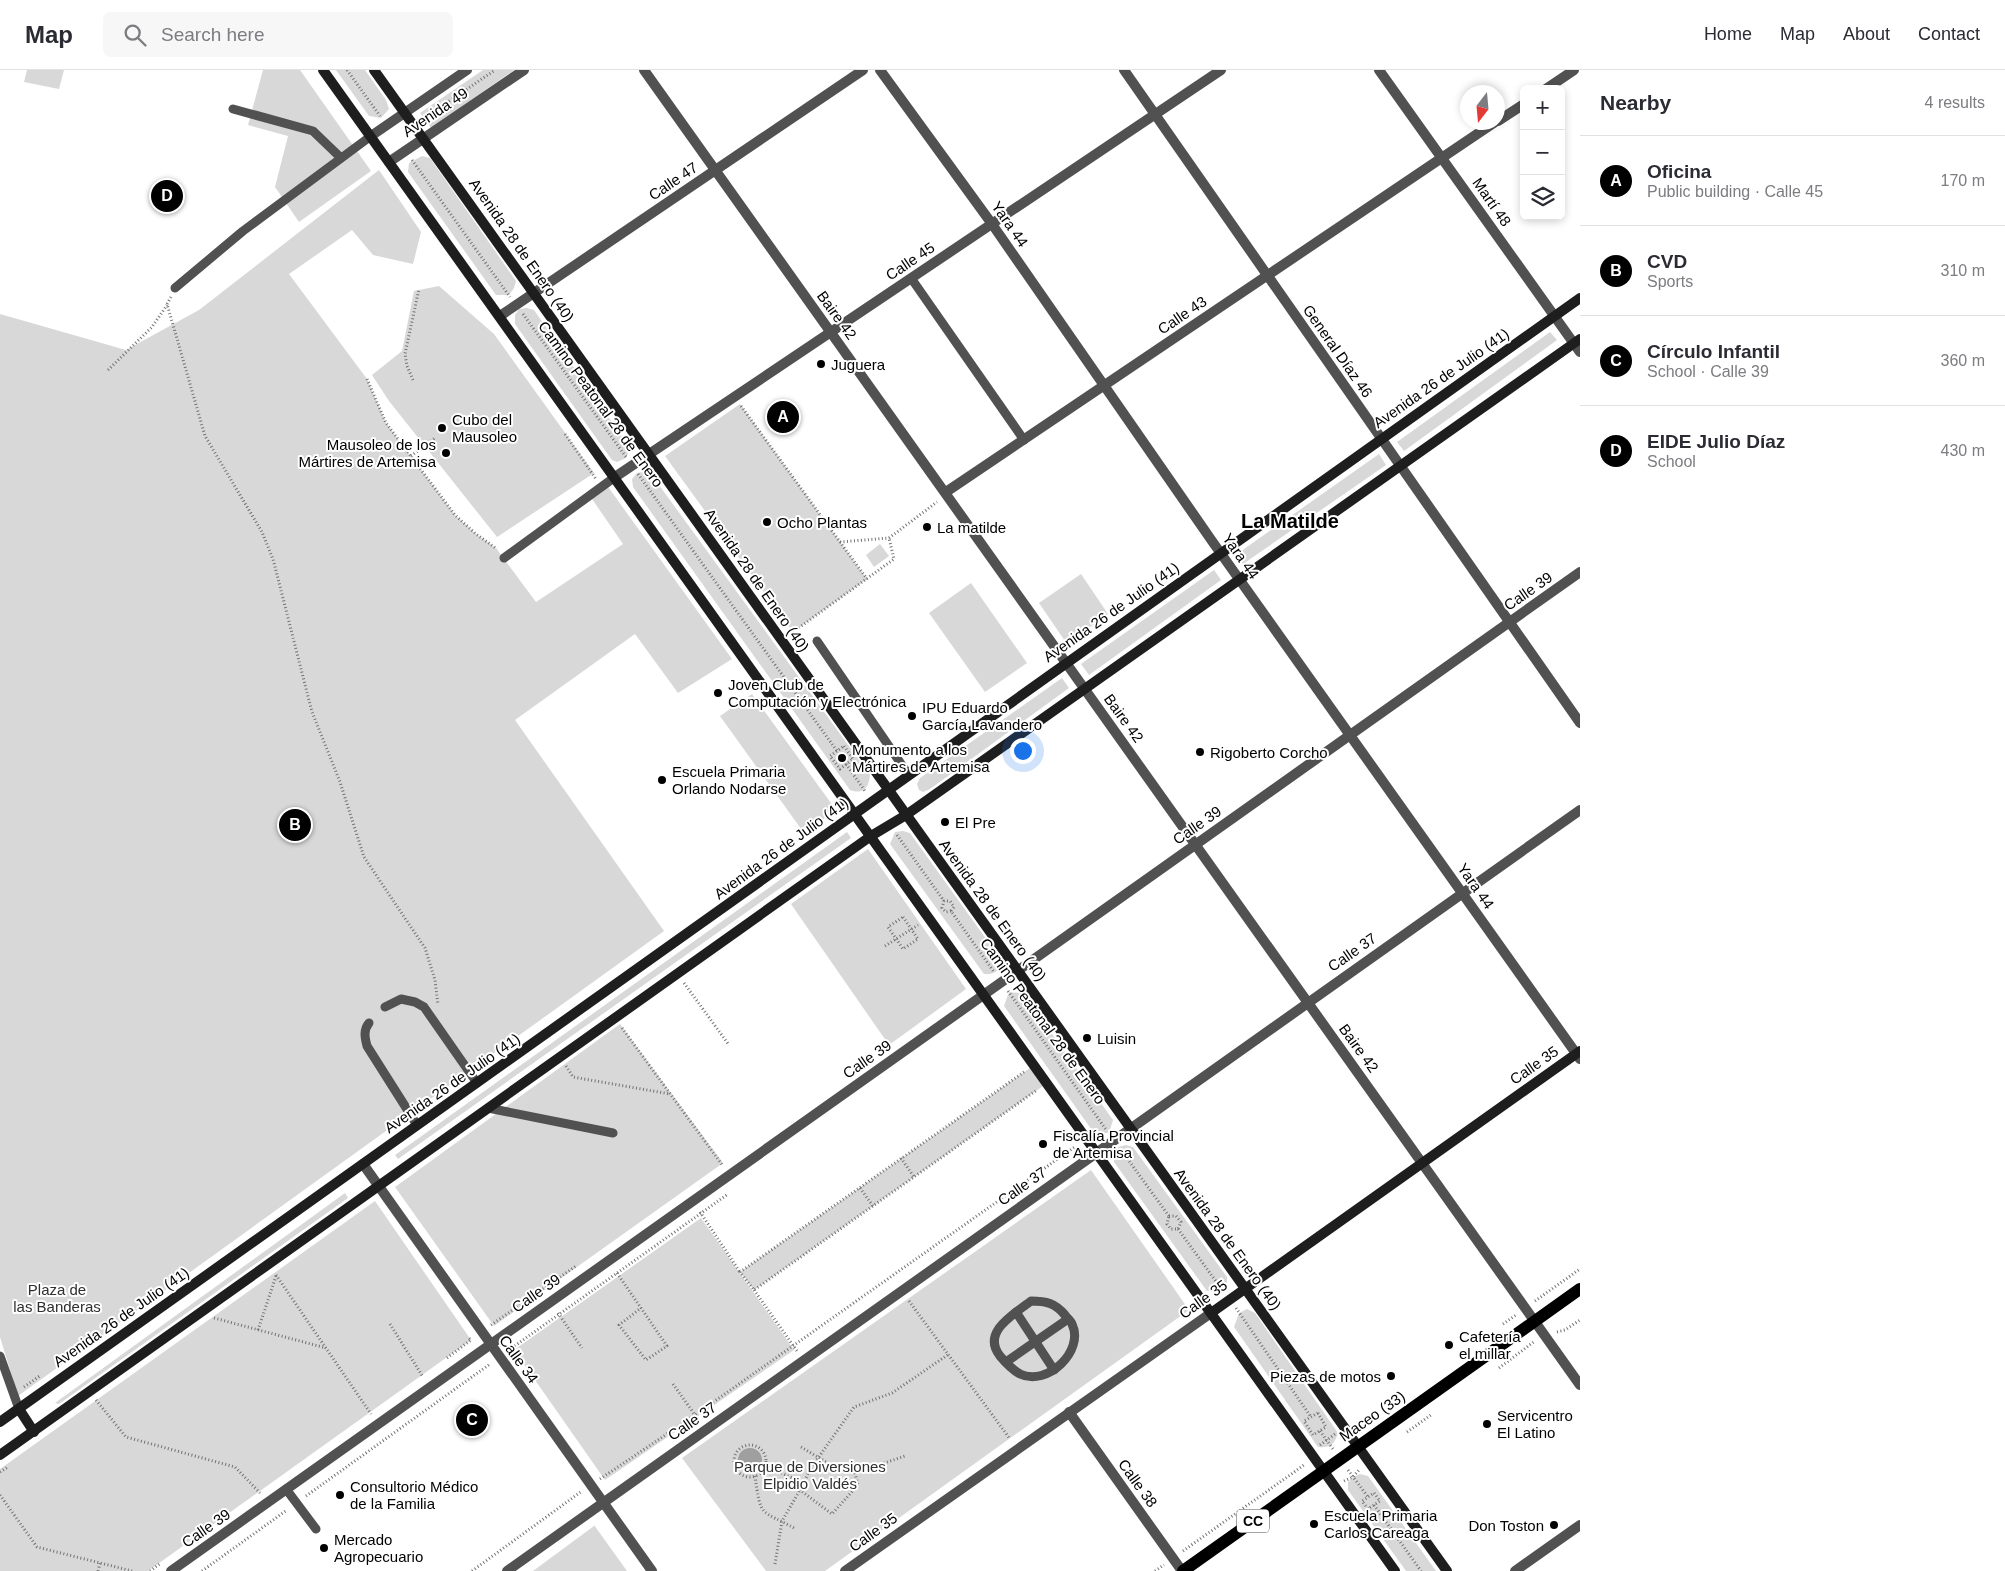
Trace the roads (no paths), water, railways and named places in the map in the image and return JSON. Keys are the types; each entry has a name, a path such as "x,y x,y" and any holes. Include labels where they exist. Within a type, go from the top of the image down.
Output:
{"main road":[{"path":"323,70 1395,1571"},
{"name":"Avenida 28 de Enero (40)","path":"374,70 1448,1571"},
{"name":"Avenida 26 de Julio (41)","path":"0,1422 856,814 908,774 1580,298"},
{"path":"0,1455 871,836 906,815 1400,466 1578,345"},
{"name":"Calle 35","path":"1211,1312 1422,1162 1579,1054"},
{"name":"Maceo (33)","path":"1183,1571 1580,1289"},
{"path":"18,1409 34,1432"}],"street":[{"name":"Avenida 49","path":"371,136 467,70"},
{"name":"Avenida 49","path":"389,162 524,70"},
{"name":"Baire 42","path":"644,70 1580,1384"},
{"name":"Calle 47","path":"500,316 863,70"},
{"name":"Yara 44","path":"880,70 992,224 1239,580 1579,1054"},
{"name":"General Díaz 46","path":"1124,70 1580,724"},
{"name":"Calle 45","path":"615,477 1221,70"},
{"name":"Martí 48","path":"1379,70 1578,345"},
{"path":"1552,85 1574,70"},
{"name":"Calle 43","path":"1505,116 1520,107"},
{"name":"Calle 43","path":"946,492 1484,130"},
{"name":"Calle 39","path":"171,1571 1580,572"},
{"name":"Calle 37","path":"507,1571 1308,1001 1580,810"},
{"name":"Calle 34","path":"363,1164 652,1571"},
{"name":"Calle 35","path":"844,1571 1211,1312"},
{"name":"Calle 38","path":"1068,1412 1183,1571"},
{"path":"1515,1571 1580,1525"}],"lane":[{"path":"233,109 313,131 341,158"},
{"path":"174,288 243,231 371,136"},
{"path":"911,278 1024,440"},
{"path":"504,558 615,477"},
{"path":"817,640 908,774"},
{"path":"385,1007 401,999 415,1002 424,1007 437,1023 477,1083"},
{"path":"369,1023 366,1026 365,1036 367,1046 417,1125"},
{"path":"488,1108 613,1133"},
{"path":"1046,1300 1060,1309 1068,1319 1072,1324 1075,1340 1068,1357 1054,1370 1032,1376 1021,1374 1006,1362 995,1349 994,1335 1000,1325 1031,1301 1046,1300"},
{"path":"1016,1312 1054,1370"},
{"path":"1006,1362 1068,1319"},
{"path":"0,1356 18,1409"},
{"path":"286,1489 316,1529"}],"place":[{"name":"EIDE Julio Díaz","path":"167,196"},
{"name":"Juguera","path":"821,364"},
{"name":"Oficina","path":"783,417"},
{"name":"Cubo del Mausoleo","path":"442,428"},
{"name":"Mausoleo de los Mártires de Artemisa","path":"446,453"},
{"name":"Ocho Plantas","path":"767,522"},
{"name":"La matilde","path":"927,527"},
{"name":"Joven Club de Computación y Electrónica","path":"718,693"},
{"name":"IPU Eduardo García Lavandero","path":"912,716"},
{"name":"Rigoberto Corcho","path":"1200,752"},
{"name":"Monumento a los Mártires de Artemisa","path":"842,758"},
{"name":"Escuela Primaria Orlando Nodarse","path":"662,780"},
{"name":"El Pre","path":"945,822"},
{"name":"CVD","path":"295,825"},
{"name":"Luisin","path":"1087,1038"},
{"name":"Fiscalía Provincial de Artemisa","path":"1043,1144"},
{"name":"Cafetería el millar","path":"1449,1345"},
{"name":"Piezas de motos","path":"1391,1376"},
{"name":"Círculo Infantil","path":"472,1420"},
{"name":"Servicentro El Latino","path":"1487,1424"},
{"name":"Consultorio Médico de la Familia","path":"340,1495"},
{"name":"Escuela Primaria Carlos Careaga","path":"1314,1524"},
{"name":"Don Toston","path":"1554,1525"},
{"name":"Mercado Agropecuario","path":"324,1548"}],"district":[{"name":"La Matilde","path":"1290,521"}],"park label":[{"name":"Plaza de las Banderas","path":"57,1298"},
{"name":"Parque de Diversiones Elpidio Valdés","path":"810,1474"}]}
